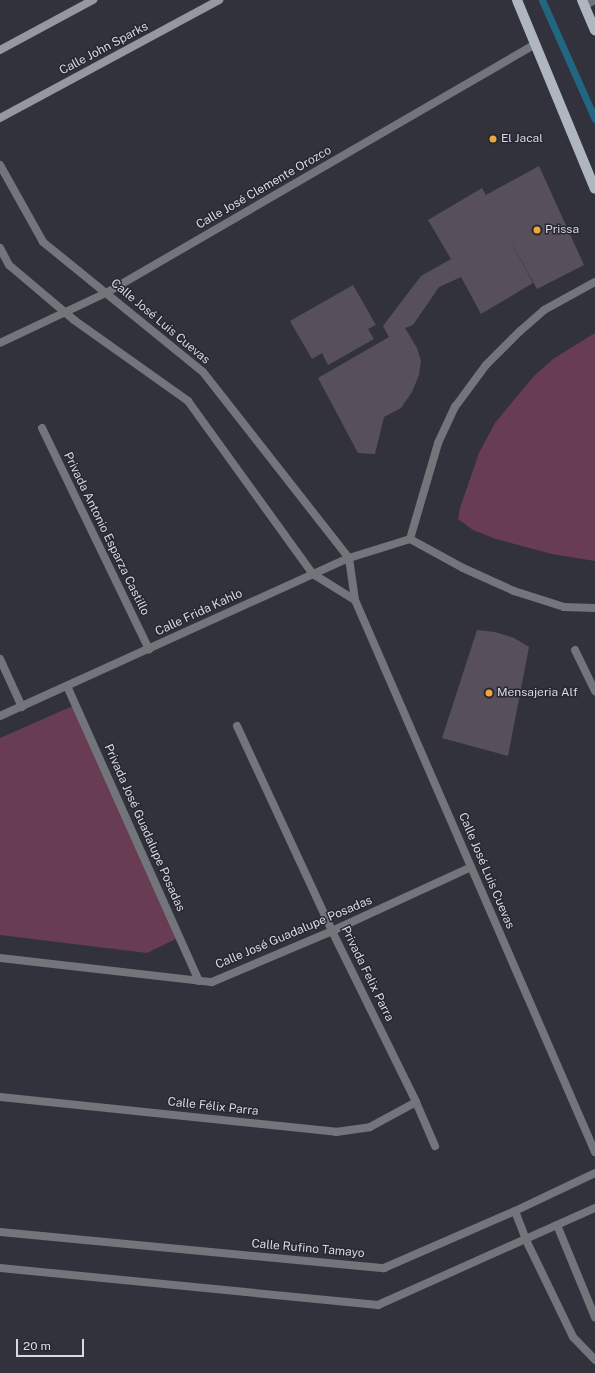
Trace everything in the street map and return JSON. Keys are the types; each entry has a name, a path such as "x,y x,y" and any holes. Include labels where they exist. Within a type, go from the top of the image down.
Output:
{"main road":[{"path":"0,50 93,0"},
{"name":"Calle John Sparks","path":"0,118 220,0"},
{"path":"516,0 595,189"},
{"path":"583,3 595,30"}],"street":[{"path":"583,3 595,0"},
{"name":"Calle José Clemente Orozco","path":"0,343 106,293 535,44"},
{"name":"Calle José Luis Cuevas","path":"0,165 43,242 203,372 349,558 355,600 595,1152"},
{"path":"0,248 9,265 65,312 188,401 313,574 355,600"},
{"path":"595,282 544,310 518,332 486,365 455,407 438,443 410,539 463,568 514,591 564,607 595,608"},
{"name":"Privada Antonio Esparza Castillo","path":"42,428 149,649"},
{"name":"Calle Frida Kahlo","path":"0,716 349,558 410,539"},
{"path":"575,650 595,691"},
{"path":"0,659 22,707"},
{"name":"Privada José Guadalupe Posadas","path":"67,686 199,980"},
{"name":"Privada Felix Parra","path":"236,726 332,931 416,1102 435,1146"},
{"name":"Calle José Guadalupe Posadas","path":"0,958 212,982 332,931 471,867"},
{"name":"Calle Félix Parra","path":"0,1097 336,1132 370,1126 416,1102"},
{"name":"Calle Rufino Tamayo","path":"0,1232 384,1268 515,1211 595,1173"},
{"path":"0,1268 378,1305 595,1208"},
{"path":"515,1211 526,1240 573,1337 595,1360"},
{"path":"557,1225 595,1317"}],"shaded area":[{"path":"595,333 595,561 552,554 496,539 473,530 458,519 460,508 479,453 495,423 533,377 553,359"},
{"path":"75,705 180,937 147,953 0,935 0,738"}],"building":[{"path":"539,166 584,265 537,289 507,234 533,283 481,314 461,277 439,287 413,325 405,328 417,348 421,361 419,375 412,392 401,408 384,417 375,454 358,453 318,378 389,337 383,326 421,276 451,259 428,220 482,188 486,195"},
{"path":"353,285 376,325 368,329 374,339 328,365 322,353 312,359 290,321"},
{"name":"Mensajeria Alf","path":"477,630 495,632 514,638 529,647 508,756 442,738"}],"waterway":[{"path":"542,0 595,119"}],"place":[{"name":"El Jacal","path":"493,139"},
{"name":"Prissa","path":"537,230"},
{"name":"Mensajeria Alf","path":"489,693"}]}
